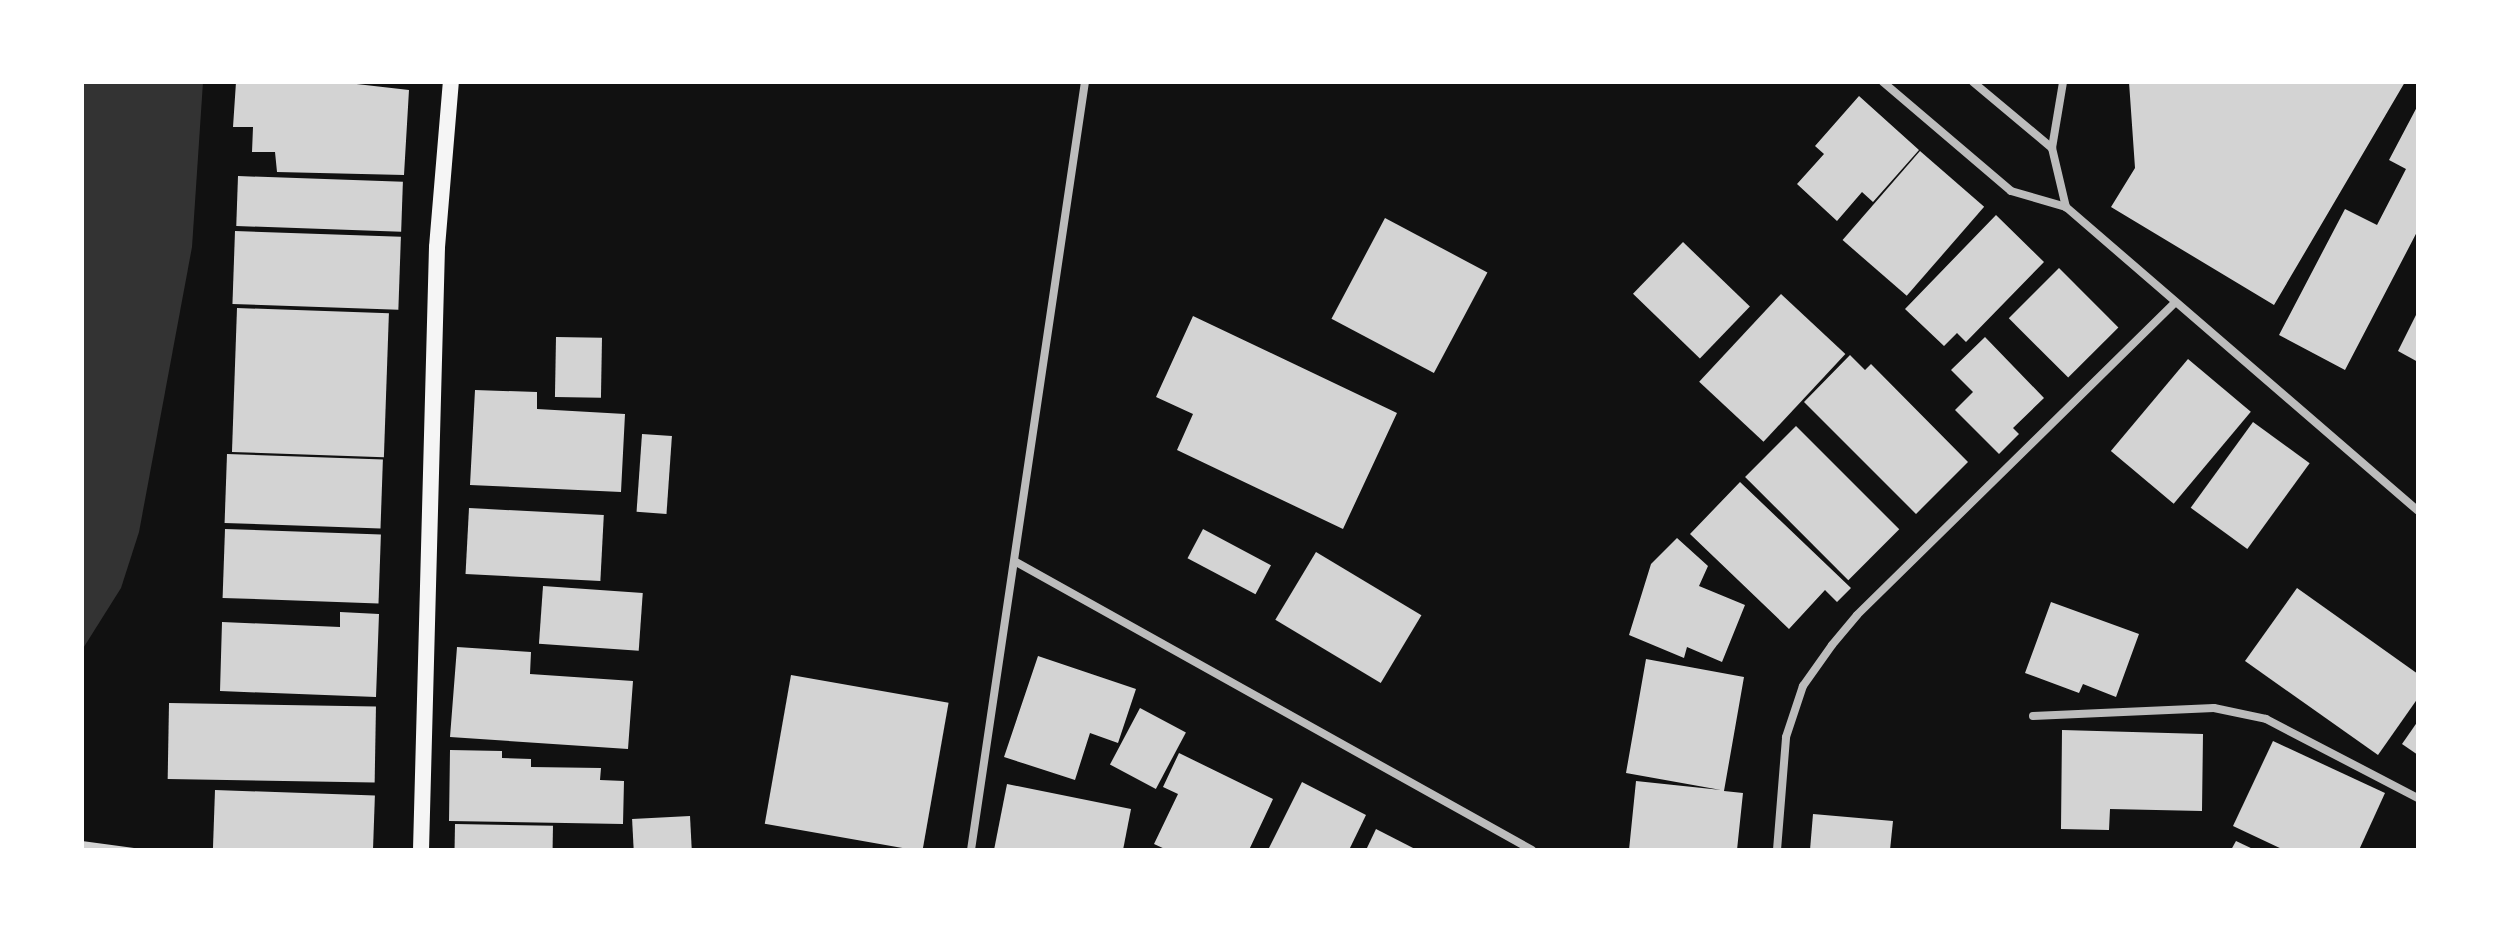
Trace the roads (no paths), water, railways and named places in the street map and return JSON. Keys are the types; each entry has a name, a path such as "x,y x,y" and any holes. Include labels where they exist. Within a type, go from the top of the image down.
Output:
{"main road":[{"path":"421,850 437,247 451,82"}],"street":[{"path":"971,850 1016,562 1060,231 1085,82"},
{"path":"1883,82 2011,191 2066,207 2418,511"},
{"path":"1973,82 2052,148"},
{"path":"2063,82 2052,148 2066,207"},
{"path":"1777,850 1786,737 1803,686 1832,645 1857,615 2175,303"},
{"path":"1016,562 1532,850"},
{"path":"2033,716 2176,708 2214,708 2240,713 2266,719 2418,798"}]}
